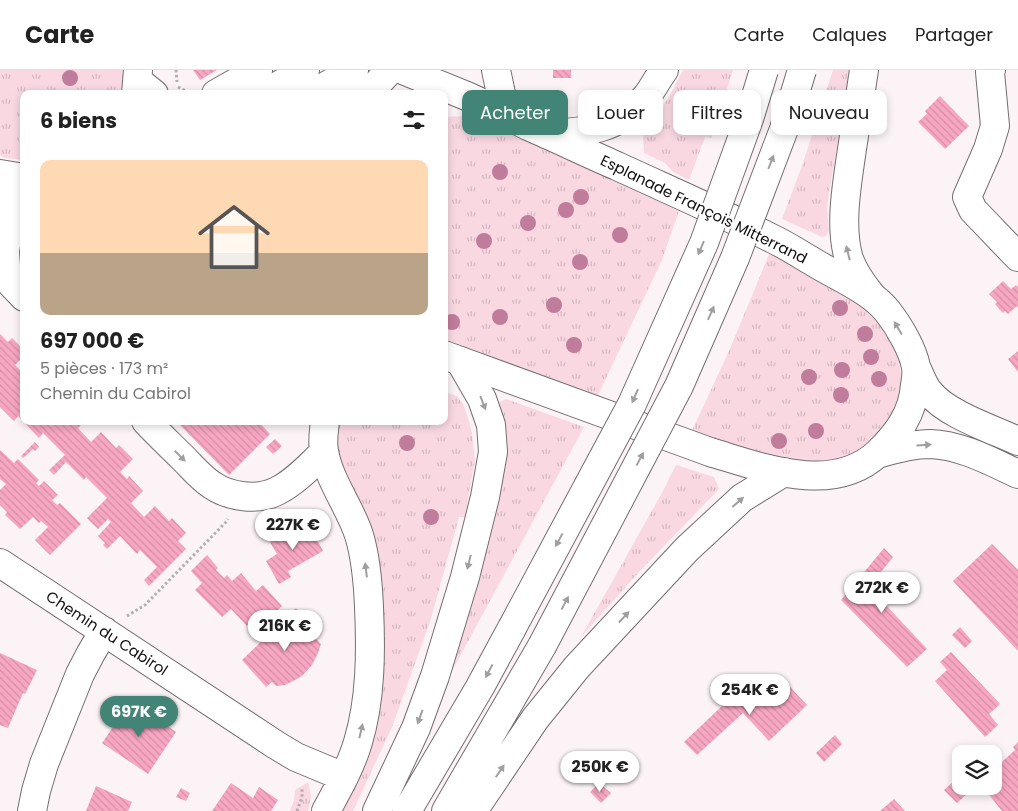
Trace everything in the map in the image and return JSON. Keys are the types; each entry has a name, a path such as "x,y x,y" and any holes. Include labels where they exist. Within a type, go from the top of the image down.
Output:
{"main road":[{"path":"223,90 258,70"},
{"path":"271,90 305,70"},
{"path":"319,90 354,70"},
{"path":"367,90 376,85 390,70"},
{"name":"Esplanade François Mitterrand","path":"403,70 442,90"},
{"path":"496,70 500,90"},
{"path":"568,132 606,127 621,120 633,111 648,95 664,70"},
{"path":"407,811 480,687 632,404 704,243 764,70"},
{"path":"446,811 542,646 679,386 735,258 784,128 802,70"},
{"path":"864,70 848,176 845,228 847,250 854,273 871,295"},
{"path":"991,70 995,126 988,149 967,197 973,210 1018,257"},
{"name":"Esplanade François Mitterrand","path":"452,358 710,452 803,476 838,473 866,462 896,435 908,412 914,396 916,367 909,347 898,327 887,311 871,295 775,240 548,135"},
{"path":"9,176 11,214 5,252 10,283"},
{"path":"377,811 416,728 435,676 466,578 492,461 491,425 482,399 452,358"},
{"path":"916,367 928,390 938,401 953,412 1018,441"},
{"path":"150,425 202,478 213,486 236,494 253,497 264,496 278,491 292,482 324,452"},
{"path":"325,425 324,452 332,475 358,533 364,553 368,588 370,653 366,705 358,742 344,777 326,811"},
{"path":"876,454 901,447 929,444 952,447 976,455 1018,474"},
{"path":"473,811 535,719 578,667 687,549 742,498 784,472"},
{"name":"Chemin du Cabirol","path":"0,563 276,745 296,757 344,777"},
{"path":"32,811 44,764 80,674 104,631"}],"path":[{"path":"104,631 145,605 227,521 236,494"}],"green space":[{"path":"0,70 123,70 121,90 20,90 20,160 5,158 0,155"},
{"path":"683,70 733,70 727,90 673,90 673,135 712,135 711,138 705,137 689,180 673,172 665,163 644,153 643,135 663,135 663,106"},
{"path":"833,70 850,70 847,90 827,90"},
{"path":"462,116 462,135 521,135 679,211 662,260 598,395 448,340 448,117"},
{"path":"812,135 839,135 829,193 827,209 829,231 826,236 822,237 782,219"},
{"path":"770,252 851,297 878,320 892,341 901,374 897,401 889,418 877,434 845,458 826,463 811,464 764,456 691,433 729,351"},
{"path":"448,393 457,396 463,404 472,433 475,460 465,517 459,517 430,622 392,727 353,811 342,811 359,779 371,744 344,472 336,447 338,425 448,425"},
{"path":"506,399 584,427 451,673 443,669 498,403"},
{"path":"676,465 714,477 719,489 639,572 581,637 663,491"},
{"path":"308,782 311,796 308,811 290,811 295,790"}],"building":[{"path":"193,70 217,70 200,80"},
{"path":"553,70 571,70 571,78 553,78"},
{"path":"940,96 969,126 945,149 918,122 927,114 925,111"},
{"path":"1003,281 1011,289 1016,285 1018,287 1018,308 1017,306 1008,314 1005,311 1003,313 999,309 995,304 997,302 989,294"},
{"path":"0,334 8,342 12,338 20,346 20,360 15,365 20,370 20,418 18,416 14,421 0,407"},
{"path":"1018,351 1018,372 1008,359"},
{"path":"27,425 81,425 78,428 91,442 101,432 116,448 119,445 133,459 120,472 127,479 129,476 143,491 131,503 144,517 155,506 169,521 172,518 186,533 178,541 186,549 149,586 144,580 157,567 140,550 137,554 120,536 107,549 103,545 105,543 98,536 111,522 108,519 98,529 87,518 107,498 86,477 84,480 66,462 54,475 49,470 65,455 43,433 39,438"},
{"path":"180,425 262,425 270,434 229,475"},
{"path":"275,439 282,446 273,454 266,447"},
{"path":"35,442 39,447 35,451 33,449 23,458 21,456"},
{"path":"0,450 14,463 18,459 39,480 36,483 39,486 44,481 58,495 52,500 57,505 60,503 81,524 50,555 35,540 48,527 41,521 39,523 33,517 20,529 5,515 7,512 0,505 0,490 6,484 0,479"},
{"path":"307,521 323,551 288,571 291,577 279,584 266,561 277,554 270,542"},
{"path":"992,544 1018,570 1018,651 953,581"},
{"path":"884,548 893,557 869,587 927,649 907,667 841,600"},
{"path":"207,555 218,568 216,570 224,578 227,575 232,581 241,573 256,591 263,585 282,606 266,622 259,615 247,626 231,609 222,617 195,590 202,583 191,571"},
{"path":"296,608 321,634 316,639 321,644 318,653 312,665 297,679 285,685 276,686 272,682 266,687 242,660"},
{"path":"960,627 972,641 965,648 952,635"},
{"path":"951,652 1000,704 989,714 998,725 985,737 935,681 947,670 940,662"},
{"path":"0,653 37,670 25,694 23,693 8,728 0,725"},
{"path":"771,686 780,696 790,687 807,705 769,741 743,713 697,755 684,742 741,688 754,702"},
{"path":"131,701 176,732 148,774 102,743"},
{"path":"835,735 842,744 824,762 816,753"},
{"path":"1018,742 1018,811 1002,811 989,795 1002,795 1002,762 1015,750 1013,747"},
{"path":"231,783 253,798 259,787 278,800 271,811 212,811"},
{"path":"599,783 611,793 601,803 590,792"},
{"path":"952,783 952,795 966,795 957,803 944,790"},
{"path":"96,786 132,802 128,811 86,811"},
{"path":"181,788 190,793 186,801 176,797"},
{"path":"894,799 905,811 880,811"}]}
